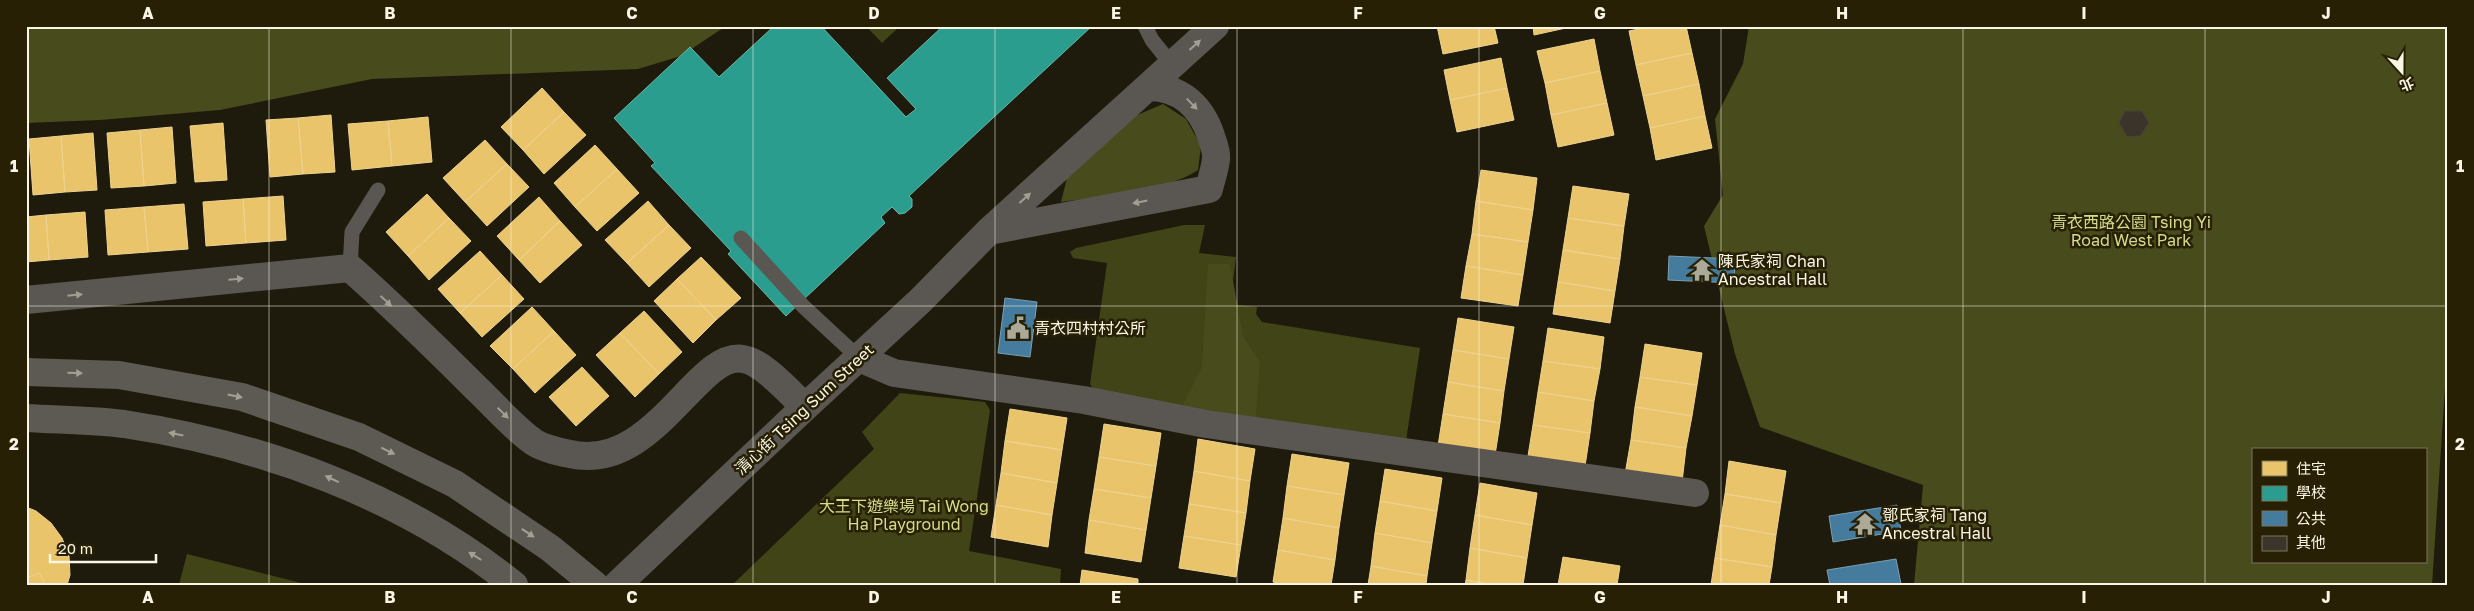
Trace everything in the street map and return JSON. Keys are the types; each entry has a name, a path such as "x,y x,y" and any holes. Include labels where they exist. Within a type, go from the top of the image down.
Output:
{"main road":[{"path":"26,372 119,375 242,398 359,437 455,484 550,548 594,585"},
{"path":"26,418 123,424 218,442 326,476 424,524 493,568 514,585"}],"street":[{"name":"清心街 Tsing Sum Street","path":"617,585 920,301 989,231 1215,26"},
{"path":"989,231 1209,190 1216,155 1204,119 1190,101 1178,92 1163,87 1148,87"},
{"path":"26,300 350,268 384,298 532,441 570,454 604,456 632,445 714,368 741,358 755,363 805,407"},
{"path":"859,358 894,373 1084,400 1206,424 1695,493"}],"lane":[{"path":"1145,26 1152,40 1172,65"},
{"path":"350,268 352,232 378,190"},
{"path":"741,238 804,308 859,358"}],"green space":[{"path":"26,26 726,26 681,56 638,69 372,79 220,110 100,120 26,123"},
{"path":"866,26 900,26 882,43"},
{"name":"青衣西路公園 Tsing Yi Road West Park","path":"1749,26 2448,26 2448,342 2432,585 1914,585 1923,485 1760,427 1735,354 1704,226 1723,195 1715,119 1743,64"},
{"path":"1163,104 1186,119 1201,146 1198,170 1185,177 1151,188 1061,202 1067,178 1135,116"},
{"path":"1184,225 1205,225 1199,253 1236,257 1230,304 1257,307 1256,314 1262,322 1420,348 1406,441 1098,396 1090,384 1107,263 1073,258 1070,252 1076,248"},
{"path":"1208,264 1230,264 1243,337 1260,362 1254,441 1171,428 1202,367"},
{"name":"大王下遊樂場 Tai Wong Ha Playground","path":"900,393 985,402 990,410 969,551 1061,569 1060,585 732,585 874,449 862,432"},
{"path":"187,554 309,585 179,585"}],"building: 住宅":[{"path":"1437,26 1494,26 1498,43 1443,54"},
{"path":"1533,26 1575,26 1534,35"},
{"path":"1653,26 1686,26 1692,53 1636,65 1629,31"},
{"path":"1594,39 1600,71 1545,83 1537,51"},
{"path":"1692,53 1699,84 1643,96 1636,65"},
{"path":"1501,58 1507,88 1450,100 1444,70"},
{"path":"1600,71 1607,103 1551,115 1545,83"},
{"path":"1699,84 1705,116 1650,128 1643,96"},
{"path":"542,88 564,112 523,150 501,127"},
{"path":"1507,88 1514,120 1457,132 1450,100"},
{"path":"1607,103 1614,135 1558,147 1551,115"},
{"path":"564,112 586,135 544,174 523,150"},
{"path":"331,115 335,172 303,174 298,118"},
{"path":"1705,116 1712,148 1656,160 1650,128"},
{"path":"428,117 432,162 392,166 388,121"},
{"path":"298,118 303,174 270,177 266,120"},
{"path":"388,121 392,166 352,170 348,124"},
{"path":"223,123 227,180 195,182 190,126"},
{"path":"172,127 176,183 144,186 140,130"},
{"path":"140,130 144,186 111,188 107,133"},
{"path":"93,133 97,190 65,192 61,136"},
{"path":"61,136 65,192 33,195 29,139"},
{"path":"485,140 507,164 465,202 443,178"},
{"path":"595,145 617,169 575,207 554,183"},
{"path":"507,164 529,187 487,226 465,202"},
{"path":"617,169 639,193 597,231 575,207"},
{"path":"1481,170 1537,178 1533,210 1476,201"},
{"path":"1573,186 1629,194 1624,226 1568,218"},
{"path":"427,194 449,218 408,256 386,232"},
{"path":"283,196 286,240 246,243 243,199"},
{"path":"539,197 560,221 519,260 497,236"},
{"path":"243,199 246,243 206,246 203,202"},
{"path":"648,201 669,225 627,263 605,240"},
{"path":"1476,201 1533,210 1528,242 1472,234"},
{"path":"184,204 188,249 148,252 144,207"},
{"path":"144,207 148,252 108,255 105,210"},
{"path":"85,212 88,257 49,260 46,215"},
{"path":"46,215 49,260 26,262 26,217"},
{"path":"449,218 471,241 429,280 408,256"},
{"path":"1568,218 1624,226 1620,259 1563,250"},
{"path":"560,221 582,245 540,283 519,260"},
{"path":"669,225 691,248 649,287 627,263"},
{"path":"1472,234 1528,242 1523,275 1466,266"},
{"path":"1563,250 1620,259 1615,291 1558,282"},
{"path":"480,251 502,275 460,313 438,289"},
{"path":"701,257 741,298 716,320 677,279"},
{"path":"1466,266 1523,275 1518,306 1461,298"},
{"path":"502,275 524,299 482,337 460,313"},
{"path":"677,279 716,320 693,343 654,301"},
{"path":"1558,282 1615,291 1610,323 1553,314"},
{"path":"532,307 554,331 513,369 490,346"},
{"path":"644,311 682,352 659,374 620,333"},
{"path":"1458,318 1514,327 1509,359 1453,350"},
{"path":"1548,328 1604,337 1600,369 1543,361"},
{"path":"554,331 576,355 535,393 513,369"},
{"path":"620,333 659,374 635,397 596,355"},
{"path":"1645,344 1702,353 1697,385 1640,377"},
{"path":"1453,350 1509,359 1504,391 1448,382"},
{"path":"1543,361 1600,369 1594,401 1538,392"},
{"path":"582,367 609,396 576,426 549,397"},
{"path":"1640,377 1697,385 1692,416 1635,407"},
{"path":"1448,382 1504,391 1500,423 1443,414"},
{"path":"1538,392 1594,401 1590,433 1533,425"},
{"path":"1635,407 1692,416 1686,448 1631,440"},
{"path":"1010,409 1067,418 1062,450 1005,441"},
{"path":"1443,414 1500,423 1495,455 1438,446"},
{"path":"1104,424 1161,433 1156,466 1099,457"},
{"path":"1533,425 1590,433 1585,466 1528,456"},
{"path":"1198,439 1255,449 1250,481 1194,471"},
{"path":"1631,440 1686,448 1682,482 1625,474"},
{"path":"1005,441 1062,450 1057,483 1001,473"},
{"path":"1292,454 1349,463 1344,495 1287,486"},
{"path":"1099,457 1156,466 1151,498 1094,489"},
{"path":"1729,461 1786,471 1781,503 1725,494"},
{"path":"1385,469 1442,478 1437,511 1380,501"},
{"path":"1194,471 1250,481 1246,513 1189,504"},
{"path":"1001,473 1057,483 1052,515 996,505"},
{"path":"1480,483 1537,493 1532,525 1475,515"},
{"path":"1287,486 1344,495 1339,528 1283,518"},
{"path":"1094,489 1151,498 1146,530 1089,520"},
{"path":"1725,494 1781,503 1776,535 1720,525"},
{"path":"1380,501 1437,511 1432,543 1375,533"},
{"path":"1189,504 1246,513 1241,545 1184,536"},
{"path":"996,505 1052,515 1048,547 991,537"},
{"path":"26,507 36,511 51,523 62,538 69,556 70,575 67,585 26,585"},
{"path":"1475,515 1532,525 1527,558 1470,548"},
{"path":"1283,518 1339,528 1335,560 1278,550"},
{"path":"1089,520 1146,530 1141,562 1085,553"},
{"path":"1720,525 1776,535 1772,567 1715,558"},
{"path":"1375,533 1432,543 1427,576 1371,566"},
{"path":"1184,536 1241,545 1236,577 1179,568"},
{"path":"1470,548 1527,558 1523,585 1494,585 1466,580"},
{"path":"1278,550 1335,560 1331,585 1288,585 1273,582"},
{"path":"1563,557 1620,566 1617,585 1558,585"},
{"path":"1715,558 1772,567 1769,585 1711,585"},
{"path":"1371,566 1427,576 1426,585 1368,585"},
{"path":"1082,570 1138,579 1138,585 1080,585"},
{"path":"40,573 45,585 26,585 26,578"},
{"path":"1466,580 1494,585 1465,585"}],"building: 學校":[{"path":"774,26 821,26 906,117 916,109 887,78 943,26 1092,26 909,196 912,199 912,207 905,213 899,214 892,207 881,217 885,223 786,316 728,254 731,251 651,166 655,163 614,118 690,47 719,77"}],"building: 公共":[{"name":"陳氏家祠 Chan Ancestral Hall","path":"1669,256 1735,259 1734,283 1668,280"},
{"name":"青衣四村村公所","path":"1005,298 1037,302 1030,357 998,353"},
{"name":"鄧氏家祠 Tang Ancestral Hall","path":"1897,505 1901,531 1833,542 1829,516"},
{"path":"1896,559 1901,584 1830,585 1827,570"}],"building: 其他":[{"path":"2125,111 2142,111 2149,123 2140,136 2127,137 2119,123"}],"place":[{"name":"陳氏家祠 Chan Ancestral Hall","path":"1702,270"},
{"name":"青衣四村村公所","path":"1018,328"},
{"name":"鄧氏家祠 Tang Ancestral Hall","path":"1865,524"}]}
